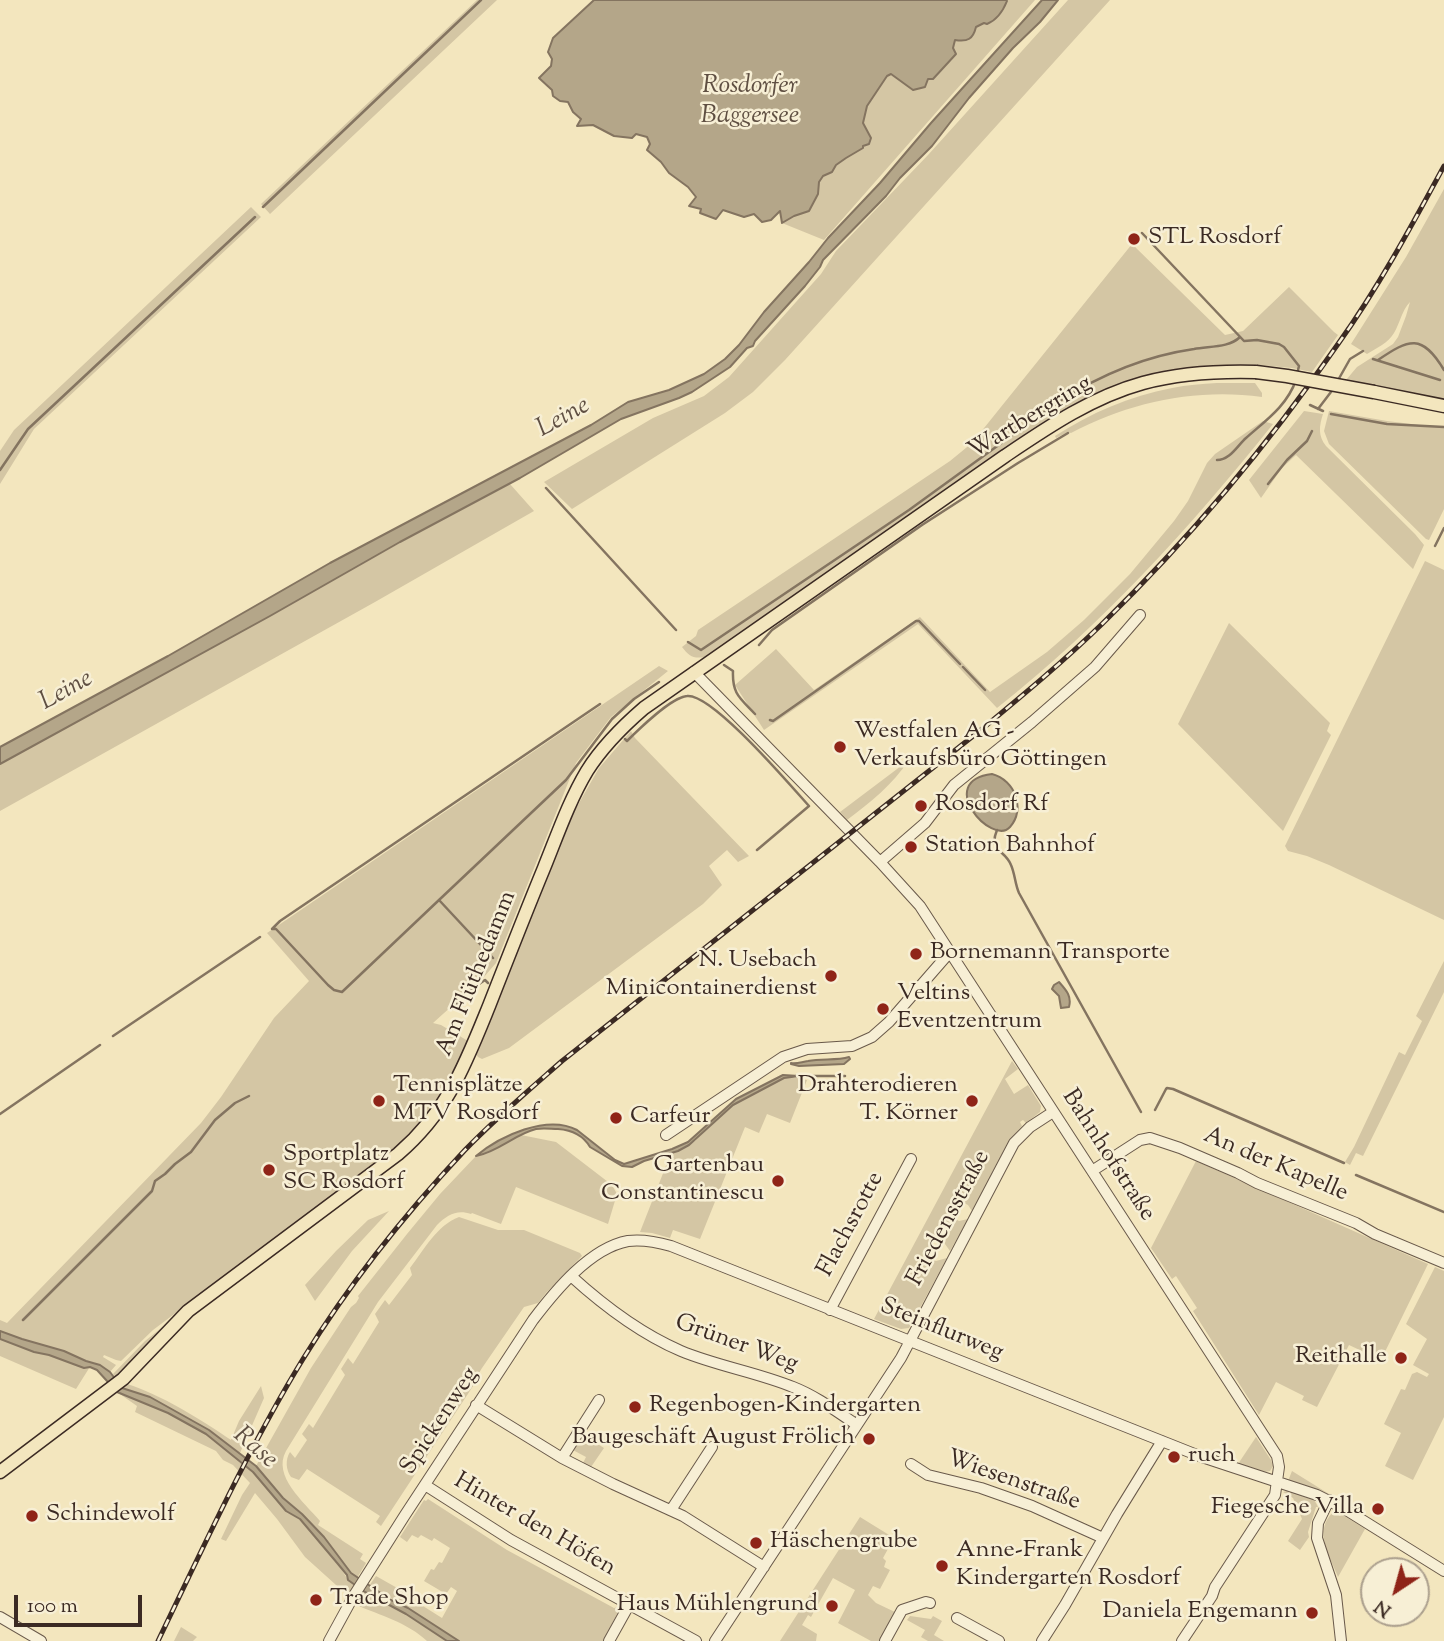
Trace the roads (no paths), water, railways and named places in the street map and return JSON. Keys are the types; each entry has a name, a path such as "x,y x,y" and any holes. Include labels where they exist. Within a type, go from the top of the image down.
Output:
{"main road":[{"name":"Wartbergring","path":"694,672 1054,423 1103,397 1143,383 1188,374 1256,372 1444,406"},
{"name":"Am Flüthedamm","path":"0,1472 123,1379 188,1311 398,1154 425,1127 450,1094 473,1047 557,835 587,771 628,722 694,672"}],"street":[{"path":"880,862 925,823 954,785 1095,667 1140,615"},
{"name":"Bahnhofstraße","path":"694,672 920,906 1277,1456 1280,1463 1277,1482"},
{"path":"666,1135 783,1057 807,1049 852,1046 872,1037 950,952"},
{"name":"Friedensstraße","path":"716,1641 901,1358 1014,1143 1030,1127 1053,1112"},
{"name":"An der Kapelle","path":"1092,1171 1140,1139 1150,1138 1181,1148 1257,1184 1356,1223 1444,1264"},
{"name":"Flachsrotte","path":"830,1310 911,1159"},
{"name":"Steinflurweg","path":"571,1276 592,1258 611,1247 631,1241 649,1241 671,1246 1205,1458 1329,1500 1444,1571"},
{"name":"Spickenweg","path":"329,1641 354,1596 476,1405 533,1320 571,1276"},
{"name":"Grüner Weg","path":"571,1276 613,1312 662,1342 698,1357 793,1387 813,1396 857,1425"},
{"path":"562,1458 599,1400"},
{"path":"476,1405 562,1458 701,1526 764,1567"},
{"path":"1042,1641 1162,1441"},
{"path":"671,1510 712,1447"},
{"name":"Wiesenstraße","path":"911,1464 928,1475 958,1481 1032,1506 1103,1538"},
{"path":"1182,1641 1267,1508 1275,1494 1277,1482"},
{"name":"Hinter den Höfen","path":"425,1485 511,1540 696,1641"},
{"path":"1329,1500 1318,1523 1317,1538 1336,1595 1341,1641"},
{"path":"885,1641 902,1609 930,1603"},
{"path":"609,1641 629,1605"},
{"path":"0,1617 41,1641"},
{"path":"957,1618 999,1641"}],"water":[{"name":"Rosdorfer Baggersee","path":"594,0 1007,1 997,18 976,27 969,39 955,40 953,48 956,54 933,79 928,79 925,87 913,90 891,74 887,76 867,106 863,123 871,138 869,144 823,176 809,211 782,223 780,211 771,220 762,222 754,214 744,217 723,210 716,219 700,213 701,209 689,206 696,197 688,187 669,173 647,150 650,144 647,137 636,134 632,138 614,136 593,125 577,126 581,119 573,112 568,102 553,96 552,90 539,78 551,66 552,59 548,52 553,38"},
{"path":"1042,0 1058,0 969,98 932,146 823,260 805,286 753,346 747,348 730,367 692,392 621,419 520,478 0,764 0,747 168,656 330,563 591,425 628,402 669,390 704,374 725,359 828,238"},
{"path":"992,774 1007,782 1016,796 1015,820 1010,827 1002,831 981,821 972,811 967,799 968,788 975,779"},
{"path":"1059,982 1069,996 1069,1007 1061,1008 1059,996 1052,989"},
{"path":"849,1057 844,1064 791,1064 813,1060"},
{"path":"783,1075 799,1076 784,1078 733,1105 689,1145 678,1151 632,1167 622,1166 590,1147 577,1134 558,1129 528,1131 492,1151 476,1156 511,1135 552,1124 577,1130 624,1164 688,1142 736,1099"},
{"path":"0,1331 100,1365 110,1372 122,1388 150,1397 209,1430 256,1466 283,1498 324,1537 351,1573 459,1641 447,1641 348,1580 347,1575 300,1519 286,1511 253,1472 206,1434 168,1413 117,1392 97,1370 0,1339"}],"waterway":[{"path":"263,207 481,0"},
{"path":"0,470 28,429 255,217"},
{"path":"1142,233 1244,341 1257,340 1284,347 1299,366 1297,374"},
{"path":"688,642 701,650 909,510 1058,402 1090,383 1158,356 1225,345 1240,337"},
{"path":"1378,360 1398,348 1414,343 1429,350 1444,370"},
{"path":"1337,382 1350,359 1363,351"},
{"path":"1373,359 1440,380"},
{"path":"1217,460 1230,455 1275,412 1287,398 1296,380"},
{"path":"1318,409 1334,388"},
{"path":"1310,405 1323,411"},
{"path":"1331,414 1387,424 1444,427"},
{"path":"1268,484 1307,441 1312,431"},
{"path":"759,645 772,630 922,525 1068,433"},
{"path":"546,488 676,630"},
{"path":"1435,546 1444,528"},
{"path":"770,720 773,721 916,621 960,664"},
{"path":"724,665 733,671 736,690 755,714"},
{"path":"963,667 985,690"},
{"path":"439,900 566,780 612,719 634,699 659,682"},
{"path":"625,739 627,741 673,702 687,696 699,699 732,724 809,806 757,850"},
{"path":"493,958 439,900 342,992 328,985 276,929 272,929 600,704"},
{"path":"997,830 996,847 1011,865 1019,893 1141,1112"},
{"path":"113,1036 260,937"},
{"path":"452,1009 473,988 485,980 488,983"},
{"path":"0,1114 100,1045"},
{"path":"796,1076 845,1076"},
{"path":"1155,1110 1166,1089 1173,1089 1344,1163"},
{"path":"23,1320 152,1191 155,1181 191,1152 215,1120 235,1103 249,1096"},
{"path":"1356,1175 1444,1212"}],"railway":[{"path":"158,1641 245,1463 303,1359 359,1277 421,1199 477,1138 562,1061 982,729 1073,651 1135,591 1227,490 1311,382 1353,323 1444,166"}],"place":[{"name":"STL Rosdorf","path":"1134,239"},
{"name":"Westfalen AG - Verkaufsbüro Göttingen","path":"840,747"},
{"name":"Rosdorf Rf","path":"921,806"},
{"name":"Station Bahnhof","path":"911,847"},
{"name":"Bornemann Transporte","path":"916,954"},
{"name":"N. Usebach Minicontainerdienst","path":"831,976"},
{"name":"Veltins Eventzentrum","path":"883,1009"},
{"name":"Tennisplätze MTV Rosdorf","path":"379,1101"},
{"name":"Drahterodieren T. Körner","path":"972,1101"},
{"name":"Carfeur","path":"616,1118"},
{"name":"Sportplatz SC Rosdorf","path":"269,1170"},
{"name":"Gartenbau Constantinescu","path":"778,1181"},
{"name":"Reithalle","path":"1401,1358"},
{"name":"Regenbogen-Kindergarten","path":"635,1407"},
{"name":"Baugeschäft August Frölich","path":"869,1439"},
{"name":"ruch","path":"1174,1457"},
{"name":"Fiegesche Villa","path":"1378,1509"},
{"name":"Schindewolf","path":"32,1516"},
{"name":"Häschengrube","path":"756,1543"},
{"name":"Anne-Frank Kindergarten Rosdorf","path":"942,1566"},
{"name":"Trade Shop","path":"316,1600"},
{"name":"Haus Mühlengrund","path":"832,1606"},
{"name":"Daniela Engemann","path":"1312,1613"}],"water label":[{"name":"Leine","path":"564,419"},
{"name":"Leine","path":"67,692"},
{"name":"Rase","path":"254,1449"}]}
